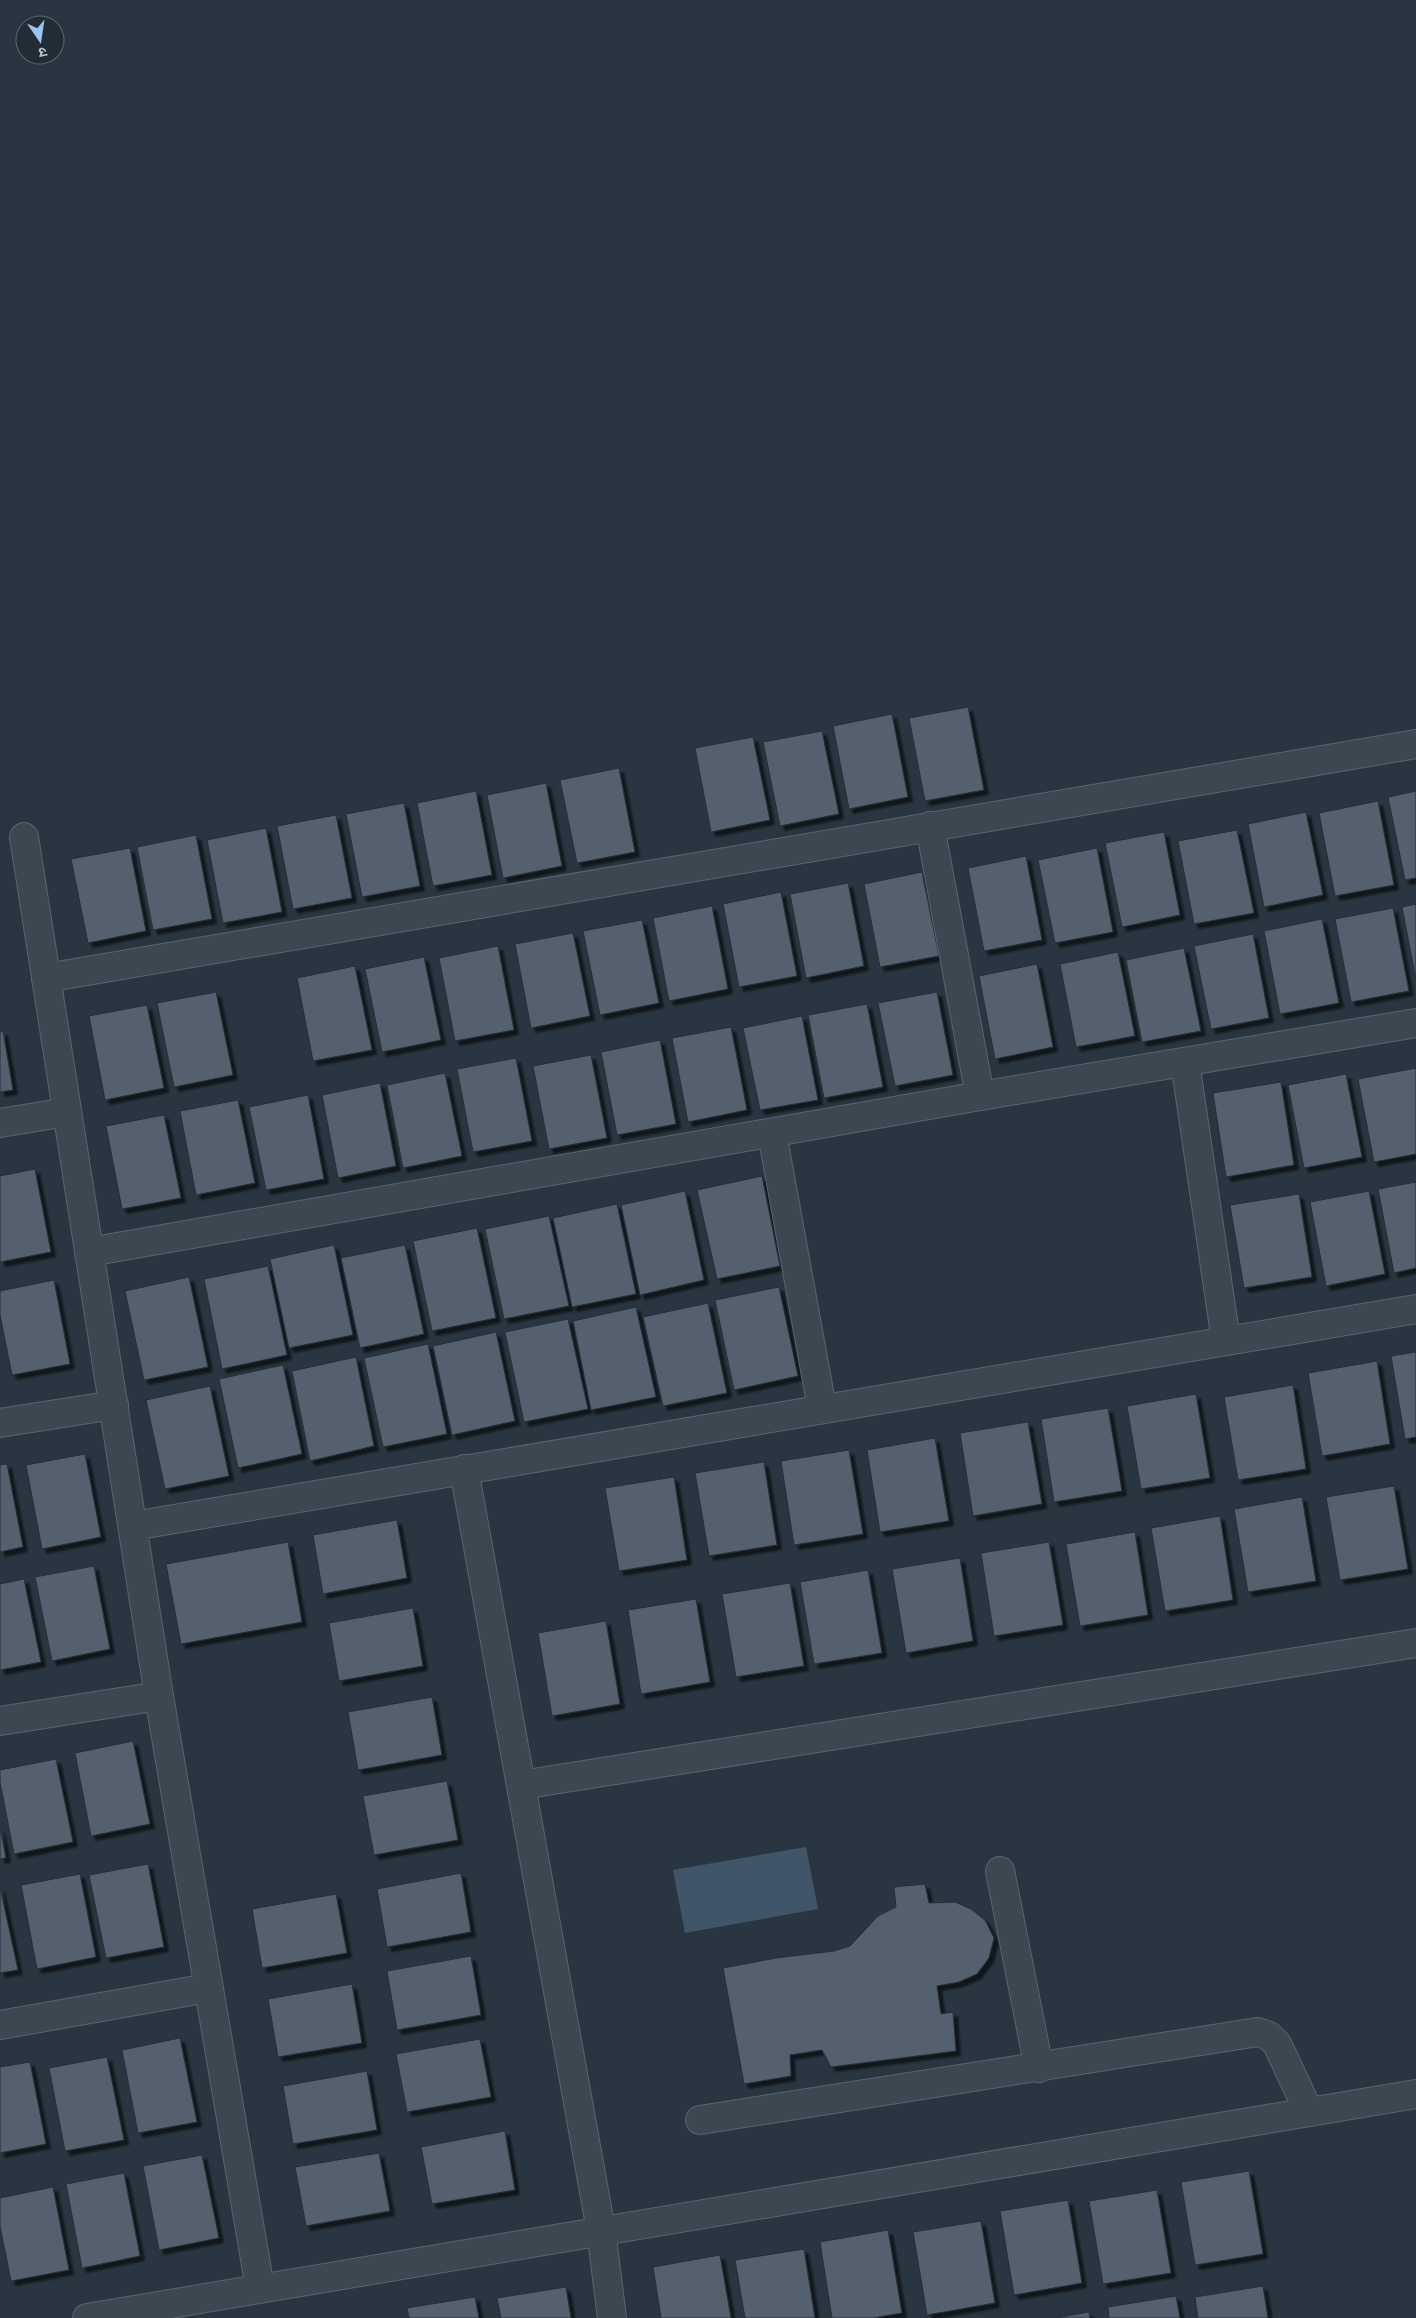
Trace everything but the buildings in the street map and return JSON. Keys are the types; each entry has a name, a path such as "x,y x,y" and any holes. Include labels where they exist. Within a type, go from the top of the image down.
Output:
{"street":[{"path":"46,978 1416,744"},
{"path":"930,826 980,1096"},
{"path":"24,837 160,1696 260,2288"},
{"path":"89,1252 980,1096 1416,1023"},
{"path":"1185,1062 1226,1341"},
{"path":"0,1123 67,1112"},
{"path":"772,1132 822,1408"},
{"path":"133,1526 1416,1309"},
{"path":"0,1424 114,1405"},
{"path":"464,1469 601,2230 612,2318"},
{"path":"521,1785 1416,1643"},
{"path":"0,1721 160,1696"},
{"path":"1000,1871 1039,2068"},
{"path":"0,2025 208,1988"},
{"path":"700,2120 1258,2032 1269,2036 1277,2044 1309,2112"},
{"path":"87,2318 1416,2094"}],"water":[{"path":"806,1847 818,1909 685,1933 673,1870"}]}
